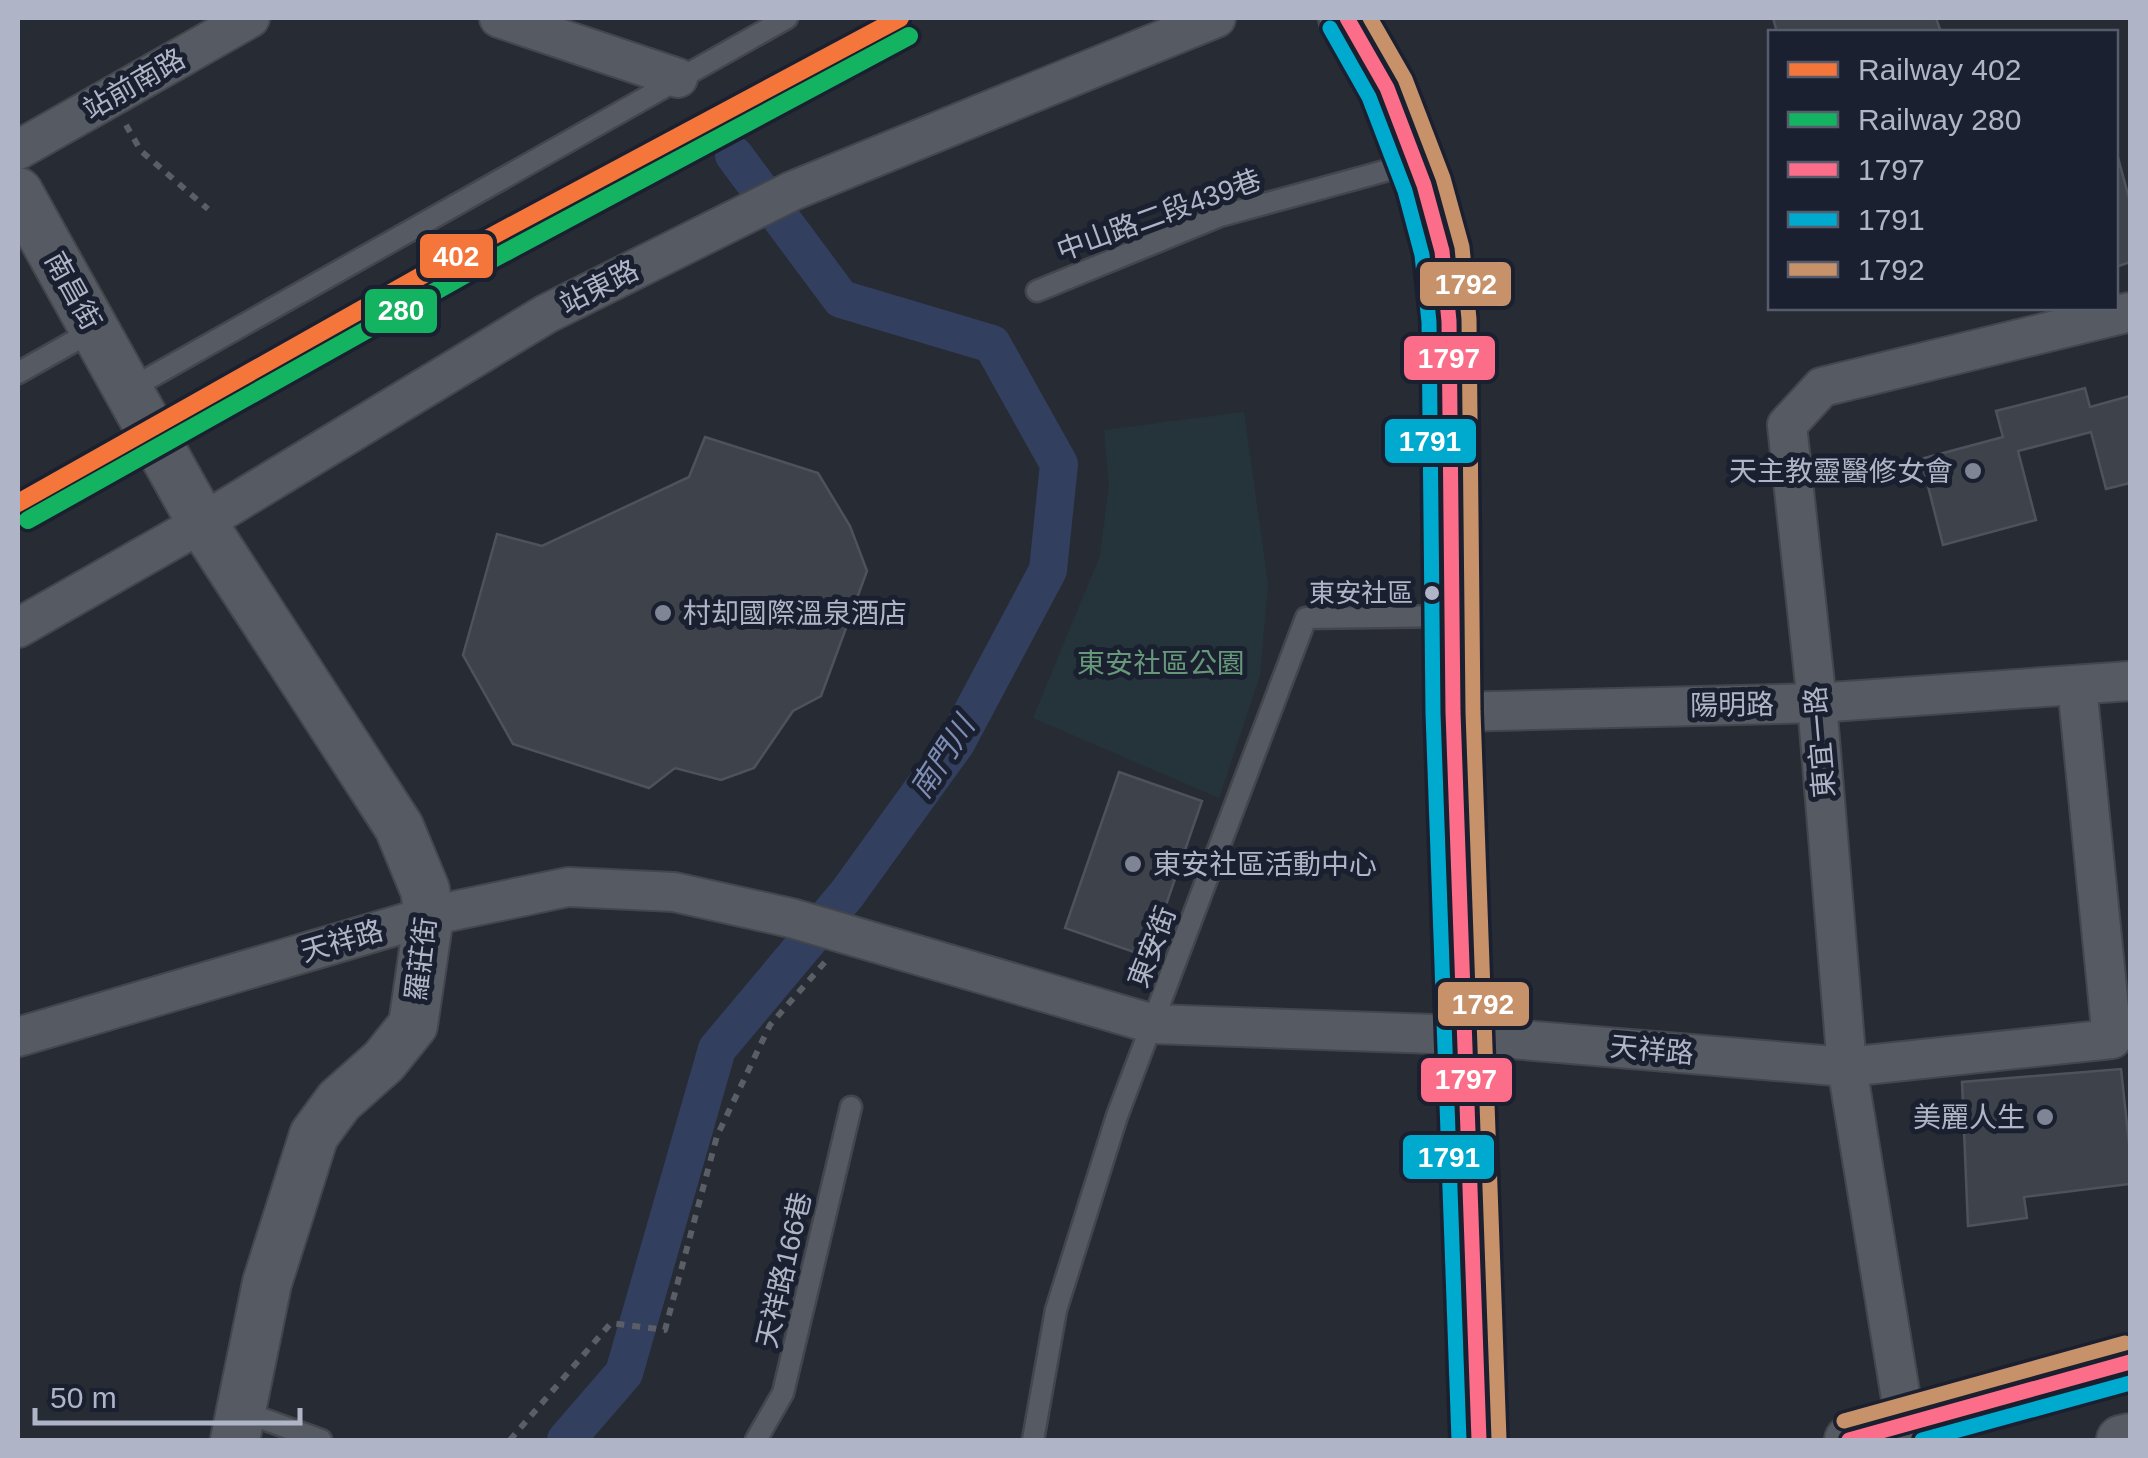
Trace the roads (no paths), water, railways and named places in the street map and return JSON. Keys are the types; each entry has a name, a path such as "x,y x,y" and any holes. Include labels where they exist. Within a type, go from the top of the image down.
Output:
{"main road":[{"path":"1347,18 1387,88 1416,162 1442,250 1449,321 1453,712 1478,1440"}],"street":[{"name":"站前南路","path":"18,150 250,18"},
{"path":"499,18 678,78"},
{"name":"站東路","path":"18,628 202,523 546,314 792,191 1216,18"},
{"name":"南昌街","path":"18,192 128,390"},
{"name":"東宜一路","path":"1905,1424 1847,1067 1817,703 1788,425 1822,387 2130,312"},
{"name":"羅莊街","path":"128,390 202,523 399,827 426,890 430,916 413,1025 384,1061 339,1102 314,1135 267,1283 238,1426"},
{"name":"陽明路","path":"1453,712 1817,703 2130,681"},
{"name":"天祥路","path":"18,1037 430,916 568,888 674,892 791,918 1153,1024 1463,1035 1847,1067 2112,1039 2076,684"},
{"path":"1849,1440 2130,1362"},
{"path":"2121,1440 2130,1438"}],"lane":[{"path":"128,390 787,18"},
{"name":"中山路二段439巷","path":"1037,291 1220,216 1416,162"},
{"path":"18,373 94,330"},
{"name":"東安街","path":"1033,1440 1056,1310 1117,1116 1306,618 1451,616"},
{"name":"天祥路166巷","path":"756,1440 784,1393 851,1107"},
{"path":"238,1426 321,1440"}],"waterway":[{"name":"南門川","path":"566,1440 624,1373 717,1049 847,894 956,743 1048,570 1059,464 992,344 841,299 734,155"}],"rail line":[{"name":"402","path":"18,503 483,241 900,18"},
{"name":"280","path":"28,520 493,259 909,36"}],"place":[{"name":"天主教靈醫修女會","path":"1973,471"},
{"name":"東安社區","path":"1432,593"},
{"name":"村却國際溫泉酒店","path":"663,613"},
{"name":"東安社區活動中心","path":"1133,864"},
{"name":"美麗人生","path":"2045,1117"}],"park label":[{"name":"東安社區公園","path":"1161,663"}]}
